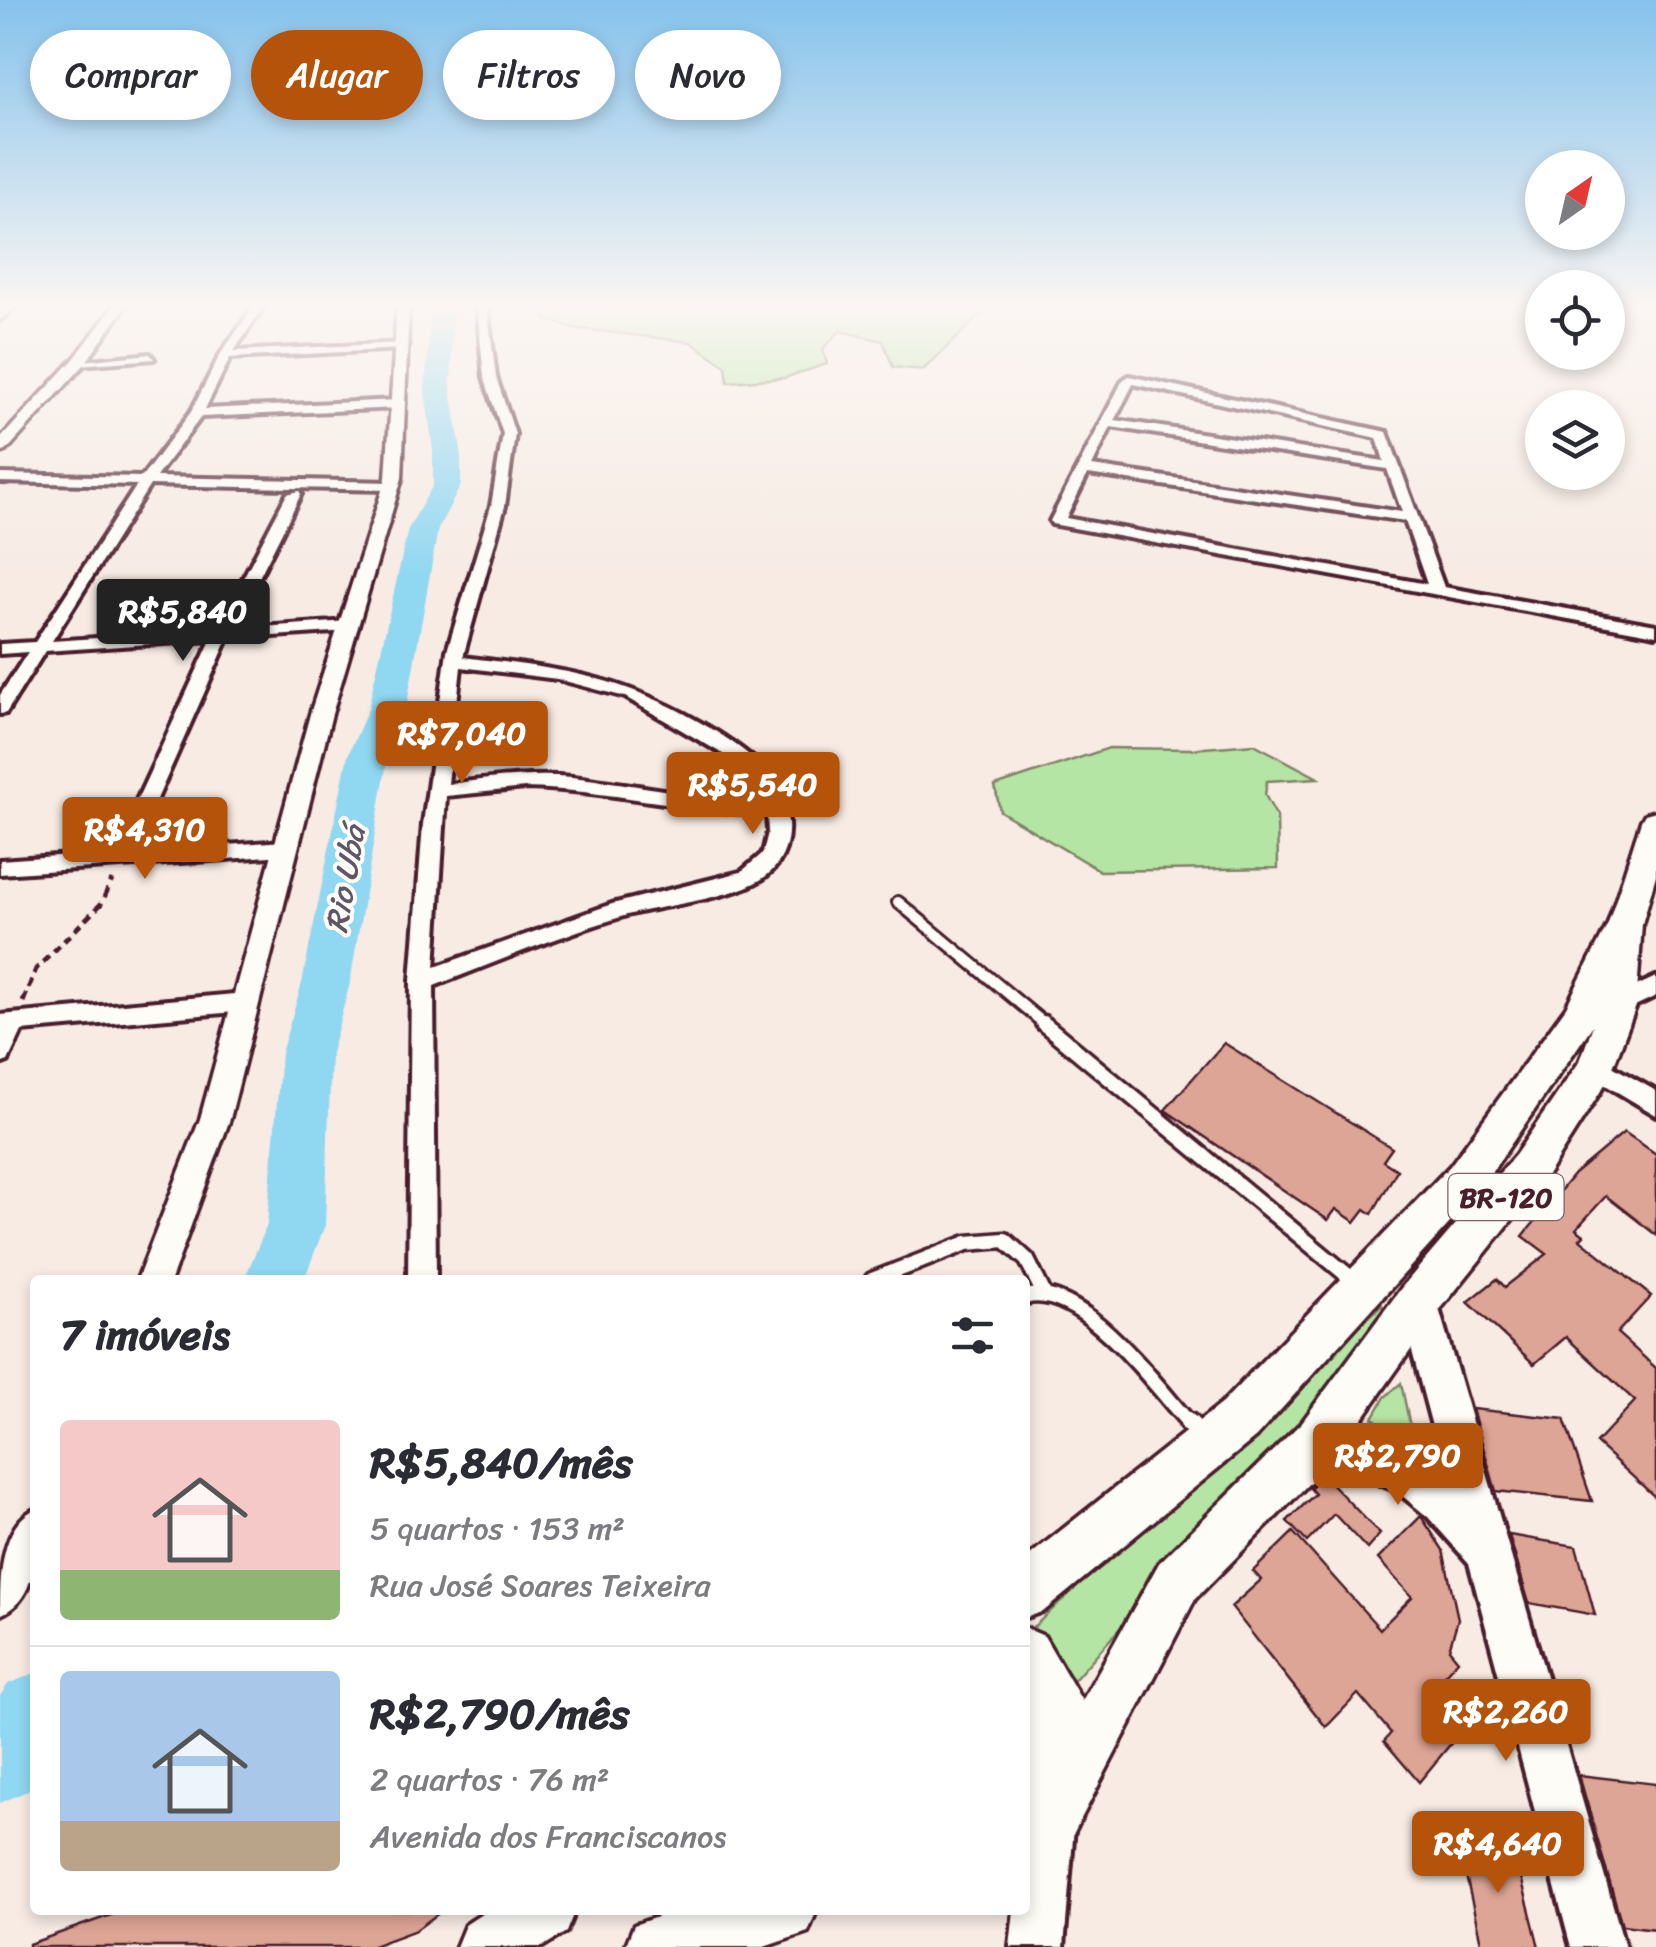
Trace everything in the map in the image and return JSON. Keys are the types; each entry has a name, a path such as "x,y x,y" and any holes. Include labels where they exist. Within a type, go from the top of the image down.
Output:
{"main road":[{"name":"BR-120","path":"1037,1831 1177,1581 1320,1439 1418,1302 1530,1167 1596,1067 1599,1011 1656,822"},
{"name":"BR-120","path":"1030,1588 1240,1420 1464,1179 1599,1011"},
{"path":"1464,1179 1419,1267 1418,1302 1598,1947"},
{"path":"1320,1439 1381,1458 1422,1480 1455,1513 1490,1560"},
{"name":"BR-120","path":"1030,1663 1056,1704 1037,1831 1037,1947"},
{"path":"487,1947 536,1915"},
{"path":"656,1947 768,1915"}],"street":[{"path":"0,448 47,397"},
{"path":"0,709 142,486 205,397"},
{"path":"156,1275 215,1119 286,848 390,490 398,397"},
{"path":"422,1275 422,981 437,791 454,661 498,506 509,434 497,397"},
{"path":"1120,397 1057,521 1656,630"},
{"path":"1207,397 1382,435 1438,590"},
{"path":"197,413 398,404"},
{"path":"1107,423 1394,466"},
{"path":"1084,470 1409,517"},
{"path":"0,478 294,494 390,490"},
{"path":"0,488 390,490"},
{"path":"121,858 222,634 294,494"},
{"path":"0,648 349,626"},
{"path":"422,981 590,918 734,883 765,866 777,844 776,809 758,772 693,728 621,688 557,674 454,661"},
{"path":"437,791 525,782 569,783 710,804 776,809"},
{"path":"0,866 286,848"},
{"path":"1599,1011 1656,986"},
{"path":"0,1054 7,1023 246,1002"},
{"path":"1596,1067 1656,1104"},
{"path":"0,1594 30,1538"}],"lane":[{"path":"898,902 1361,1287"},
{"path":"885,1275 967,1243 1006,1240 1027,1260 1043,1292"},
{"path":"1030,1296 1043,1292 1075,1305 1208,1444"}],"path":[{"path":"7,1023 36,969 101,904 121,858"}],"green space":[{"path":"1254,744 1318,778 1267,781 1265,795 1277,817 1278,868 1100,871 1000,811 995,786 1109,748 1192,749"},
{"path":"1382,1305 1387,1326 1074,1680 1030,1630"},
{"path":"1401,1383 1415,1450 1373,1418 1385,1397"}],"building":[{"path":"1224,1043 1392,1148 1383,1161 1397,1170 1372,1214 1365,1209 1355,1222 1336,1209 1328,1220 1165,1110"},
{"path":"1624,1132 1656,1154 1656,1235 1606,1196 1576,1229 1584,1235 1580,1239 1651,1296 1617,1333 1656,1368 1656,1498 1596,1443 1635,1401 1566,1337 1534,1364 1468,1302 1497,1279 1505,1287 1547,1254 1523,1236 1574,1174"},
{"path":"1472,1409 1564,1419 1592,1501 1496,1491"},
{"path":"1323,1475 1380,1534 1367,1549 1334,1514 1307,1542 1287,1521 1315,1494 1310,1488"},
{"path":"1421,1516 1443,1550 1458,1619 1449,1649 1458,1660 1434,1686 1468,1723 1419,1782 1384,1741 1391,1733 1358,1694 1326,1727 1231,1607 1261,1580 1253,1571 1293,1532 1380,1629 1412,1597 1378,1559"},
{"path":"1509,1535 1576,1546 1595,1615 1529,1603"},
{"path":"1579,1775 1656,1784 1656,1929 1622,1925"},
{"path":"1458,1840 1513,1846 1539,1947 1482,1947"},
{"path":"111,1915 436,1915 416,1930 370,1947 29,1944"}],"waterway":[{"name":"Rio Ubá","path":"276,1275 296,1225 306,1053 326,983 368,755 387,709 423,529 447,485 447,450 439,397"},
{"name":"Rio Ubá","path":"0,1764 30,1719"}]}
